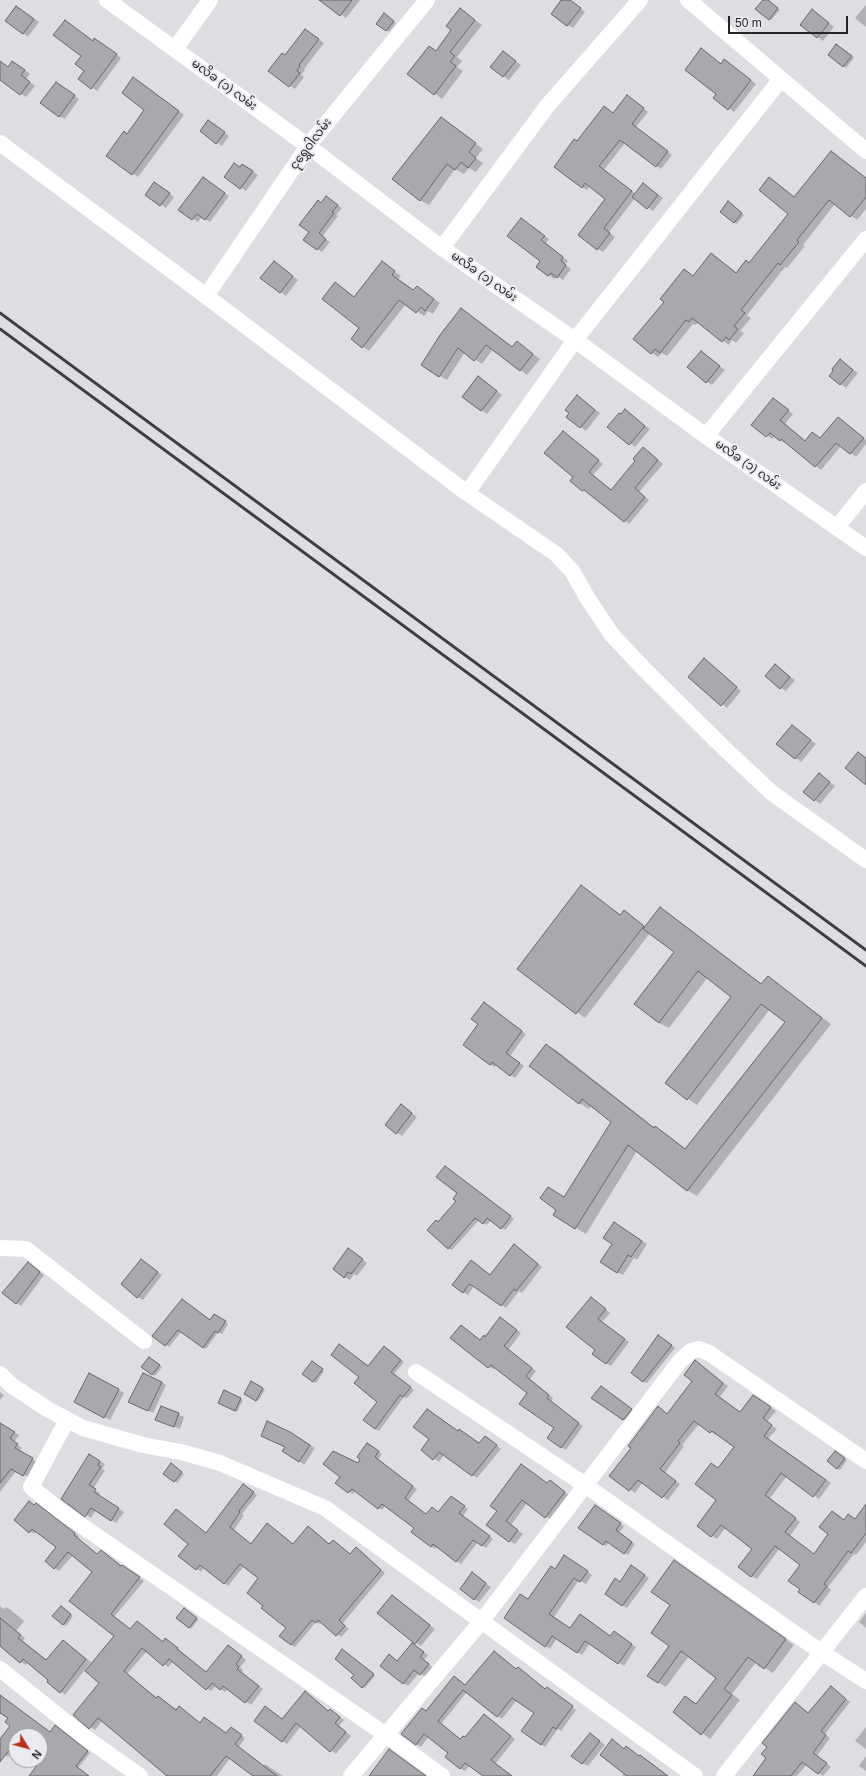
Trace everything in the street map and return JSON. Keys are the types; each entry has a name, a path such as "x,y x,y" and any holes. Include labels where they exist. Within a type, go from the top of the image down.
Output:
{"street":[{"name":"မလိခ (၁) လမ်း","path":"107,0 308,146 442,248 575,340 706,436 866,548"},
{"path":"175,49 210,0"},
{"name":"ငုရွှေဝါလမ်း","path":"206,296 308,146 427,0"},
{"path":"442,248 548,105 640,0"},
{"path":"688,0 866,151"},
{"path":"467,493 575,340 781,79"},
{"path":"0,144 206,296 467,493 556,554 572,571 588,599 612,635 667,692 772,793 866,860"},
{"path":"706,436 866,239"},
{"path":"837,527 866,491"},
{"path":"0,1248 26,1250 144,1341"},
{"path":"352,1776 481,1622 680,1361 691,1351 699,1349 709,1353 866,1461"},
{"path":"416,1372 585,1485 821,1652 866,1681"},
{"path":"0,1374 18,1389 49,1410 83,1428 143,1445 181,1452 220,1463 325,1508 695,1776"},
{"path":"67,1420 31,1487 62,1512 386,1735 442,1776"},
{"path":"724,1776 866,1596"},
{"path":"0,1668 86,1738 140,1776"}],"building":[{"path":"319,0 352,0 340,16"},
{"path":"561,0 570,0 581,8 567,26 551,14"},
{"path":"763,0 768,0 778,8 769,20 755,9"},
{"path":"16,6 34,19 23,34 5,21"},
{"path":"460,8 475,20 450,52 455,56 450,62 456,66 434,95 407,74 429,46 436,51 451,30 446,26"},
{"path":"812,9 829,23 817,38 800,25"},
{"path":"384,13 394,21 386,31 376,24"},
{"path":"65,20 93,41 94,38 117,54 91,89 78,79 84,71 75,64 81,56 53,35"},
{"path":"305,29 319,39 299,65 300,66 297,71 300,73 289,87 268,71 282,53 285,55"},
{"path":"836,44 852,56 843,67 828,55"},
{"path":"701,48 721,64 724,59 751,80 728,110 713,98 716,94 685,70"},
{"path":"503,51 516,61 503,77 490,67"},
{"path":"0,61 8,67 12,61 25,70 21,75 30,82 20,95 0,80"},
{"path":"133,77 179,111 132,175 106,156 124,131 127,134 144,110 122,93"},
{"path":"56,82 75,95 59,117 40,103"},
{"path":"627,95 644,108 632,124 668,151 656,167 620,140 599,166 632,191 604,228 610,233 597,250 578,235 605,199 585,183 582,188 554,167 574,139 577,141 604,106 613,113"},
{"path":"441,117 476,143 469,152 476,158 468,168 461,162 455,170 447,164 420,201 392,179"},
{"path":"208,120 225,132 216,144 200,131"},
{"path":"831,151 866,178 866,197 850,217 829,200 797,240 799,242 780,265 778,263 741,310 745,313 734,326 738,329 729,340 726,337 722,342 692,318 689,322 686,320 660,353 655,349 651,354 633,339 664,302 660,299 684,269 693,276 711,253 736,273 746,260 749,263 788,214 759,190 769,177 794,197"},
{"path":"234,163 240,167 242,164 253,171 240,189 224,177"},
{"path":"203,177 225,193 205,220 197,214 192,220 178,210"},
{"path":"154,182 170,193 160,206 145,195"},
{"path":"643,183 658,195 647,209 632,197"},
{"path":"326,196 338,205 319,233 326,239 317,250 303,240 309,232 299,225 318,200 321,203"},
{"path":"728,201 742,213 734,223 720,212"},
{"path":"521,218 545,236 541,240 563,257 561,261 566,265 557,278 551,273 548,276 536,267 540,261 507,236"},
{"path":"274,261 293,276 280,293 260,278"},
{"path":"382,261 395,271 392,275 413,290 417,286 434,299 425,311 421,307 416,313 399,300 362,348 351,339 359,328 322,299 335,282 354,297"},
{"path":"461,308 512,347 517,341 533,354 520,371 486,345 474,361 458,348 439,377 421,365 440,335"},
{"path":"701,351 720,366 706,383 687,367"},
{"path":"840,359 853,370 840,385 829,376 833,371 832,369"},
{"path":"478,376 497,391 481,411 462,397"},
{"path":"577,395 595,410 580,428 566,417 569,413 565,410"},
{"path":"773,398 789,410 780,420 805,441 812,432 820,438 838,417 864,438 850,454 836,443 815,467 781,439 780,441 770,433 766,437 751,425"},
{"path":"625,409 645,426 629,445 607,427 619,413 621,414"},
{"path":"563,431 599,460 589,472 611,490 635,461 633,459 643,447 658,460 635,488 645,497 624,522 584,490 582,491 570,481 573,477 544,453"},
{"path":"704,658 737,687 721,706 688,677"},
{"path":"775,664 790,677 780,689 765,676"},
{"path":"792,725 811,740 795,759 776,744"},
{"path":"858,752 866,758 866,785 845,768"},
{"path":"819,773 830,782 814,801 803,792"},
{"path":"581,885 620,915 624,910 644,926 576,1014 517,969"},
{"path":"660,907 761,984 768,976 822,1018 687,1191 628,1145 575,1229 553,1215 556,1210 540,1198 548,1187 564,1197 611,1122 582,1099 579,1104 529,1066 546,1044 654,1128 655,1126 685,1149 785,1022 761,1004 687,1100 665,1083 731,997 698,971 659,1023 634,1004 674,952 643,929"},
{"path":"484,1002 522,1031 506,1053 520,1063 510,1076 492,1062 490,1065 463,1045 478,1024 471,1019"},
{"path":"401,1104 412,1113 396,1134 385,1125"},
{"path":"445,1166 511,1216 501,1229 487,1218 483,1224 475,1218 448,1249 427,1230 436,1220 438,1222 456,1201 453,1199 457,1193 436,1177"},
{"path":"614,1222 642,1241 631,1257 628,1255 617,1273 600,1262 612,1244 603,1238"},
{"path":"514,1244 538,1264 516,1291 514,1289 501,1306 469,1284 463,1293 452,1285 471,1260 490,1275"},
{"path":"348,1248 363,1259 351,1274 348,1272 344,1278 333,1269"},
{"path":"141,1259 158,1272 137,1298 121,1284"},
{"path":"28,1262 40,1272 16,1304 2,1293"},
{"path":"591,1297 606,1309 598,1319 625,1339 606,1364 592,1354 595,1350 566,1327"},
{"path":"182,1299 210,1320 214,1314 226,1321 218,1333 215,1331 203,1348 178,1330 165,1346 152,1336"},
{"path":"500,1317 517,1330 504,1346 532,1368 526,1376 549,1395 547,1398 579,1423 561,1448 547,1438 554,1428 519,1404 527,1393 491,1365 488,1368 450,1338 461,1325 480,1340 484,1335 485,1337"},
{"path":"658,1335 672,1345 643,1382 631,1373"},
{"path":"339,1344 368,1366 384,1346 401,1360 391,1372 411,1387 403,1397 400,1395 375,1429 363,1420 377,1402 354,1383 359,1377 331,1355"},
{"path":"149,1357 160,1365 152,1375 141,1367"},
{"path":"695,1360 723,1383 715,1394 740,1412 753,1395 771,1407 763,1418 772,1425 764,1436 826,1480 813,1497 781,1473 765,1495 796,1518 785,1532 814,1554 828,1534 819,1527 832,1511 844,1520 848,1514 855,1519 866,1504 866,1533 851,1553 848,1551 824,1584 827,1586 814,1603 798,1592 800,1589 788,1581 800,1565 775,1546 751,1577 738,1567 752,1549 721,1525 711,1537 697,1526 716,1500 695,1484 711,1463 718,1468 734,1447 712,1431 710,1433 694,1421 678,1441 680,1443 660,1469 676,1481 662,1498 638,1480 629,1491 609,1476 631,1448 628,1446 658,1406 667,1414 692,1381 684,1375"},
{"path":"312,1361 323,1369 313,1382 302,1374"},
{"path":"89,1373 119,1389 104,1418 74,1402"},
{"path":"143,1373 162,1382 148,1411 128,1402"},
{"path":"251,1381 263,1388 256,1401 244,1394"},
{"path":"601,1386 632,1409 623,1420 591,1398"},
{"path":"224,1390 241,1398 235,1411 218,1403"},
{"path":"161,1406 179,1413 174,1427 155,1420"},
{"path":"427,1409 458,1431 459,1429 479,1443 485,1436 497,1445 472,1476 439,1452 433,1460 421,1450 429,1439 413,1427"},
{"path":"267,1421 290,1432 310,1445 299,1462 282,1451 285,1447 261,1436"},
{"path":"0,1423 15,1432 10,1438 18,1444 15,1448 33,1458 23,1476 11,1469 0,1483"},
{"path":"367,1443 379,1451 375,1457 413,1486 405,1498 426,1514 432,1507 438,1512 451,1496 465,1506 459,1513 490,1536 482,1546 473,1540 456,1562 433,1544 431,1547 411,1532 414,1528 382,1504 378,1509 352,1489 348,1493 335,1483 340,1477 323,1464 333,1451 358,1463 360,1459 357,1457"},
{"path":"835,1451 845,1458 837,1469 827,1461"},
{"path":"89,1454 100,1461 98,1465 101,1467 89,1485 96,1489 94,1492 119,1508 111,1521 91,1508 85,1517 61,1499"},
{"path":"171,1463 182,1472 174,1482 163,1474"},
{"path":"521,1464 547,1483 550,1480 565,1492 545,1518 522,1500 506,1521 518,1530 509,1542 486,1525 497,1511 490,1506"},
{"path":"243,1484 254,1492 239,1511 240,1512 230,1527 251,1544 267,1523 293,1544 308,1526 329,1544 333,1540 350,1554 356,1547 381,1570 339,1620 345,1626 336,1636 318,1620 316,1623 312,1620 291,1645 279,1636 286,1628 261,1608 263,1606 247,1593 258,1578 240,1564 224,1584 200,1565 196,1570 178,1556 188,1544 164,1524 176,1509 206,1533"},
{"path":"29,1501 34,1505 36,1503 75,1533 74,1535 97,1554 101,1550 121,1566 122,1565 140,1577 111,1614 130,1629 137,1621 163,1642 165,1638 206,1672 228,1645 242,1656 236,1664 239,1667 237,1669 259,1686 245,1703 223,1686 220,1690 212,1683 206,1690 169,1659 163,1666 142,1648 124,1671 156,1698 158,1696 176,1710 179,1706 200,1723 204,1717 226,1733 231,1727 242,1735 235,1744 277,1776 253,1776 226,1756 210,1776 167,1776 98,1718 89,1729 73,1715 99,1683 85,1671 114,1636 69,1601 92,1572 68,1552 54,1569 45,1561 56,1547 32,1529 29,1533 14,1520"},
{"path":"595,1505 621,1523 616,1530 632,1542 624,1554 606,1541 603,1545 578,1528"},
{"path":"564,1555 588,1571 580,1582 574,1578 549,1614 570,1628 580,1614 610,1636 614,1631 632,1644 618,1664 585,1641 577,1653 552,1636 545,1647 504,1618 520,1594 528,1599 551,1566 555,1569"},
{"path":"674,1560 786,1639 764,1669 748,1657 724,1689 732,1695 701,1735 673,1712 685,1696 696,1704 716,1678 681,1651 658,1683 647,1676 669,1646 651,1633 670,1605 651,1592"},
{"path":"631,1565 645,1575 622,1606 605,1594 615,1578 620,1582"},
{"path":"472,1572 486,1583 474,1600 460,1589"},
{"path":"392,1595 430,1625 415,1644 377,1613"},
{"path":"61,1606 71,1614 63,1625 52,1616"},
{"path":"184,1608 197,1618 189,1628 176,1618"},
{"path":"0,1618 21,1635 18,1638 46,1660 63,1640 86,1659 60,1693 47,1682 48,1680 23,1659 20,1663 0,1646"},
{"path":"412,1643 424,1652 420,1657 429,1664 420,1675 414,1670 403,1684 380,1666 389,1654 397,1661"},
{"path":"342,1649 374,1674 362,1688 351,1678 354,1675 335,1659"},
{"path":"494,1651 516,1669 518,1667 545,1689 547,1687 573,1706 556,1729 553,1727 541,1745 521,1731 534,1713 512,1698 497,1717 463,1690 438,1721 460,1739 463,1736 465,1737 484,1714 511,1736 491,1760 512,1776 483,1776 465,1763 460,1769 445,1757 448,1753 424,1734 416,1745 401,1734 422,1708 426,1711 454,1676 465,1685"},
{"path":"831,1686 846,1699 821,1731 826,1735 813,1753 827,1763 818,1774 802,1762 791,1776 753,1776 766,1758 761,1754 767,1747 762,1743 795,1702 808,1713"},
{"path":"305,1691 328,1711 330,1709 340,1717 335,1723 346,1732 330,1752 296,1723 282,1742 254,1721 265,1706 282,1719"},
{"path":"0,1695 45,1728 8,1728 10,1726 5,1722 8,1718 0,1713"},
{"path":"55,1725 88,1751 76,1766 89,1776 29,1776 35,1768 48,1768 48,1731 50,1732"},
{"path":"8,1729 8,1752 0,1762 0,1739"},
{"path":"590,1733 600,1741 582,1764 571,1756"},
{"path":"612,1739 624,1749 626,1746 639,1756 640,1755 668,1776 627,1776 600,1755"},
{"path":"389,1749 426,1776 369,1776"}],"railway":[{"path":"0,313 866,950"},
{"path":"0,329 866,966"}]}
